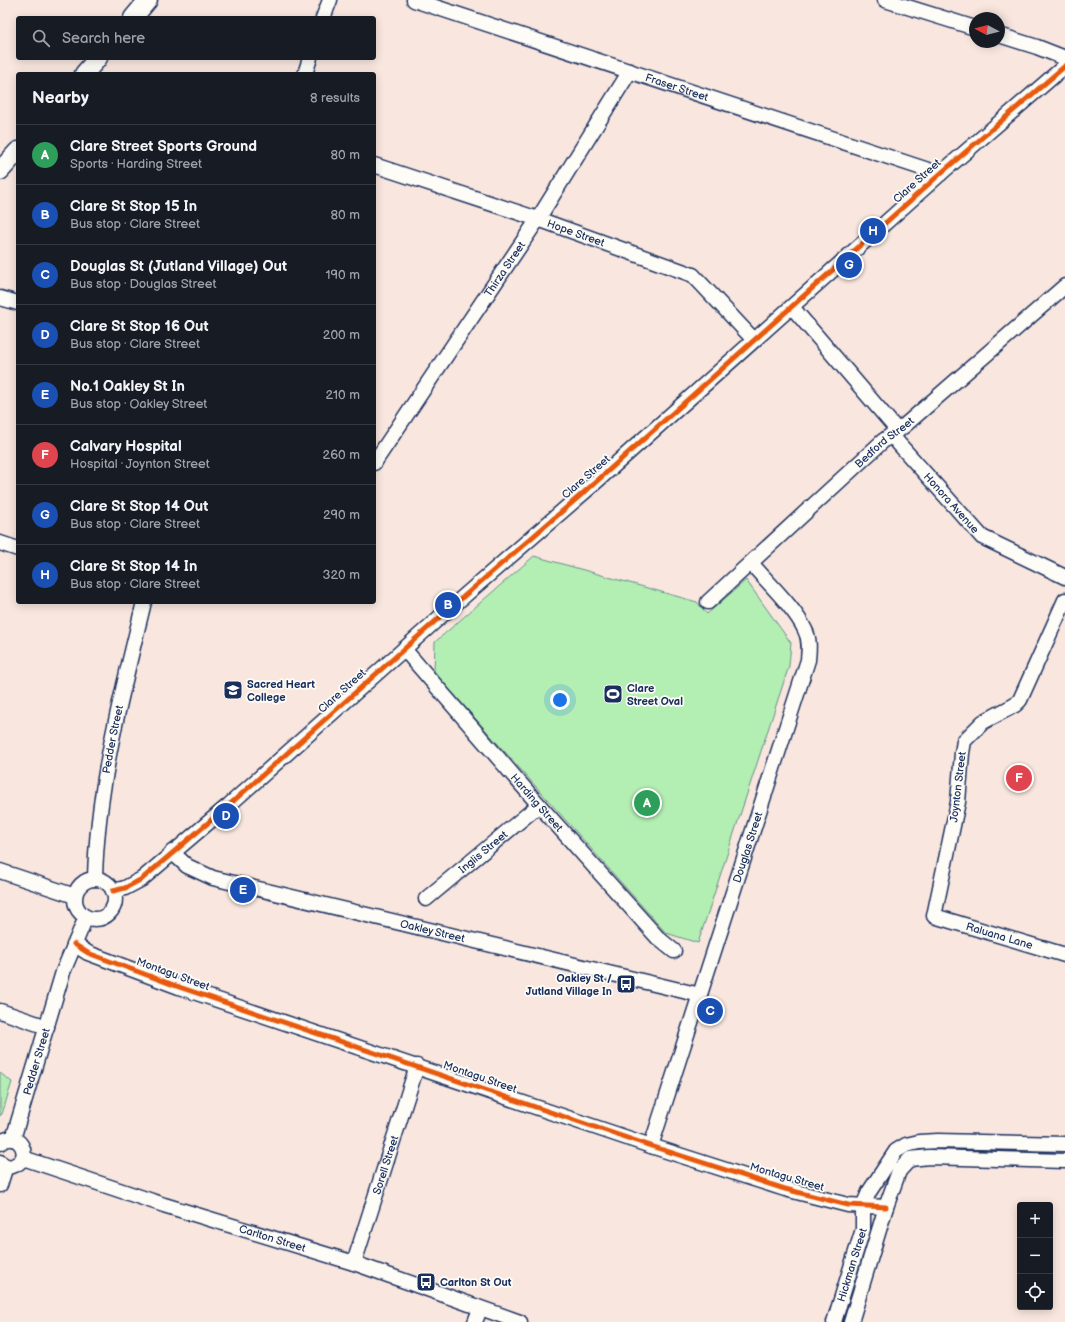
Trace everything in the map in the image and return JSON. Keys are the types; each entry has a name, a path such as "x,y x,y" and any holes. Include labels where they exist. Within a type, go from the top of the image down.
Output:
{"main road":[{"path":"135,16 148,0"},
{"path":"86,72 96,60"},
{"path":"0,172 16,153"}],"street":[{"path":"324,16 330,0"},
{"name":"Fraser Street","path":"414,0 940,174"},
{"path":"885,0 969,26"},
{"path":"1005,37 1065,58"},
{"path":"306,72 309,60"},
{"name":"Clare Street","path":"113,890 125,888 142,879 229,805 404,649 595,483 940,174 1065,66"},
{"name":"Thirza Street","path":"376,460 538,219 630,71"},
{"name":"Hope Street","path":"376,165 538,219 693,275 754,340"},
{"name":"Bedford Street","path":"708,602 894,433 1065,286"},
{"path":"0,298 16,302"},
{"name":"Honora Avenue","path":"792,307 894,433 982,538 1065,577"},
{"path":"0,543 16,548"},
{"name":"Douglas Street","path":"651,1146 808,660 809,646 806,631 797,617 751,563"},
{"name":"Joynton Street","path":"934,916 958,802 964,741 983,722 1015,705 1020,700 1065,600"},
{"name":"Pedder Street","path":"95,879 96,840 113,733 144,604"},
{"name":"Harding Street","path":"404,649 539,805 658,938 674,951"},
{"name":"Inglis Street","path":"426,899 539,805"},
{"name":"Oakley Street","path":"172,852 187,866 213,878 700,995"},
{"path":"0,871 75,896"},
{"path":"95,879 105,882 113,890 114,902 109,913 98,919 86,917 77,909 75,896 80,886 89,880 95,879"},
{"name":"Raluana Lane","path":"934,916 1065,956"},
{"name":"Pedder Street","path":"7,1141 74,944 86,917"},
{"name":"Montagu Street","path":"74,944 88,953 179,987 651,1146 785,1189 848,1205 886,1207"},
{"path":"0,1011 47,1027"},
{"name":"Sorell Street","path":"354,1263 417,1066"},
{"path":"863,1206 869,1192 877,1182 888,1160 896,1151 906,1145 919,1142 960,1140 1065,1144"},
{"path":"0,1185 3,1164 14,1166 23,1158 22,1146 7,1141"},
{"path":"886,1207 899,1171 910,1159 929,1157 1065,1161"},
{"name":"Carlton Street","path":"23,1158 164,1205 354,1263 520,1322"},
{"name":"Hickman Street","path":"834,1322 863,1229 863,1206"},
{"name":"Hickman Street","path":"851,1322 886,1207"},
{"path":"475,1322 480,1309"}],"green space":[{"path":"534,556 697,602 707,614 746,580 791,643 789,666 698,943 666,933 434,672 435,642"},
{"path":"0,1073 12,1082 2,1114 0,1116"}],"cycle path":[{"path":"113,891 125,888 142,879 229,805 440,617 589,488 940,174 1065,66"},
{"path":"74,944 88,953 179,987 651,1146 785,1189 848,1205 886,1207"}],"place":[{"name":"Clare St Stop 14 In","path":"873,231"},
{"name":"Clare St Stop 14 Out","path":"849,265"},
{"name":"Clare St Stop 15 In","path":"448,605"},
{"name":"Sacred Heart College","path":"233,690"},
{"name":"Clare Street Oval","path":"613,694"},
{"name":"Calvary Hospital","path":"1019,778"},
{"name":"Clare Street Sports Ground","path":"647,803"},
{"name":"Clare St Stop 16 Out","path":"226,816"},
{"name":"No.1 Oakley St In","path":"243,890"},
{"name":"Oakley St / Jutland Village In","path":"626,984"},
{"name":"Douglas St (Jutland Village) Out","path":"710,1011"},
{"name":"Carlton St Out","path":"426,1282"}]}
